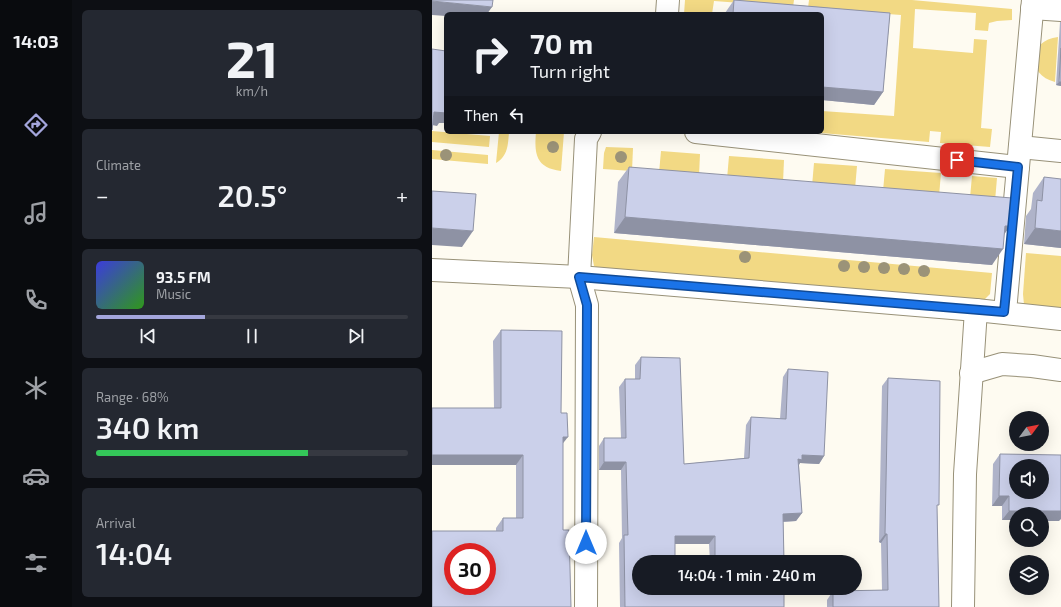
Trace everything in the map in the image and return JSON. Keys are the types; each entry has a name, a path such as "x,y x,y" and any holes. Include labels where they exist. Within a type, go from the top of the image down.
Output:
{"street":[{"path":"667,12 668,0"},
{"path":"1004,312 1032,4 1061,10"},
{"path":"586,607 587,305 579,277 586,139 589,134"},
{"path":"722,134 1019,157 1061,151"},
{"path":"432,270 579,277 1004,312 1061,320"},
{"path":"964,607 965,474 976,310"},
{"path":"971,374 1002,364 1061,370"}],"shaded area":[{"path":"685,0 794,0 793,7 714,1 712,12 684,12"},
{"path":"809,0 912,0 1012,9 1012,20 989,23 988,31 975,30 976,13 915,9 913,48 973,53 974,39 987,40 981,128 992,129 990,147 940,143 941,132 930,131 929,142 824,133 824,111 894,116 901,15 808,8"},
{"path":"1058,37 1055,82 1046,78 1039,72 1035,65 1034,58 1036,51 1041,44"},
{"path":"432,131 444,132 444,134 490,136 489,147 432,142"},
{"path":"499,134 509,134 507,150 503,157 496,163"},
{"path":"536,134 564,134 561,171 546,167 538,159"},
{"path":"606,147 633,148 632,171 603,169"},
{"path":"432,150 488,155 488,164 432,159"},
{"path":"661,151 700,154 699,176 659,173"},
{"path":"729,156 784,160 783,183 727,179"},
{"path":"814,163 857,166 855,189 812,186"},
{"path":"885,169 941,173 939,196 883,191"},
{"path":"972,176 997,178 995,201 970,198"},
{"path":"594,237 992,273 990,294 982,302 607,272 594,266 592,255"},
{"path":"1026,253 1061,256 1061,314 1024,305 1023,294"}],"building":[{"path":"432,0 493,0 492,7"},
{"path":"734,0 890,13 883,92 824,87 824,12 733,12"},
{"path":"1061,48 1061,82 1059,82"},
{"path":"432,49 444,51 444,113 434,112 432,130"},
{"path":"629,167 1012,198 1010,226 1005,226 1003,249 625,217"},
{"path":"1044,177 1061,179 1061,231 1035,228 1037,200 1042,201"},
{"path":"432,191 476,194 473,231 432,228"},
{"path":"501,330 562,331 561,413 567,413 568,437 563,437 563,530 569,530 571,607 432,607 432,531 503,531 503,518 523,518 523,455 432,455 432,408 501,408"},
{"path":"641,357 680,358 684,464 749,458 751,417 786,419 788,369 828,372 824,456 802,455 802,460 798,459 802,513 783,514 784,555 715,555 715,536 675,536 675,555 632,555 632,595 784,595 784,607 625,607 624,535 628,535 626,462 604,462 604,438 626,438 625,379 640,379"},
{"path":"888,378 940,381 939,505 937,505 939,607 833,607 833,595 862,595 862,590 888,590 887,534 885,534"},
{"path":"1000,454 1061,455 1061,511 1049,511 1049,507 1009,507 1009,499 1049,499 1049,459 1009,459 1009,496 999,496"}],"route":[{"path":"586,543 587,305 579,277 1004,312 1018,167 957,160"}]}
